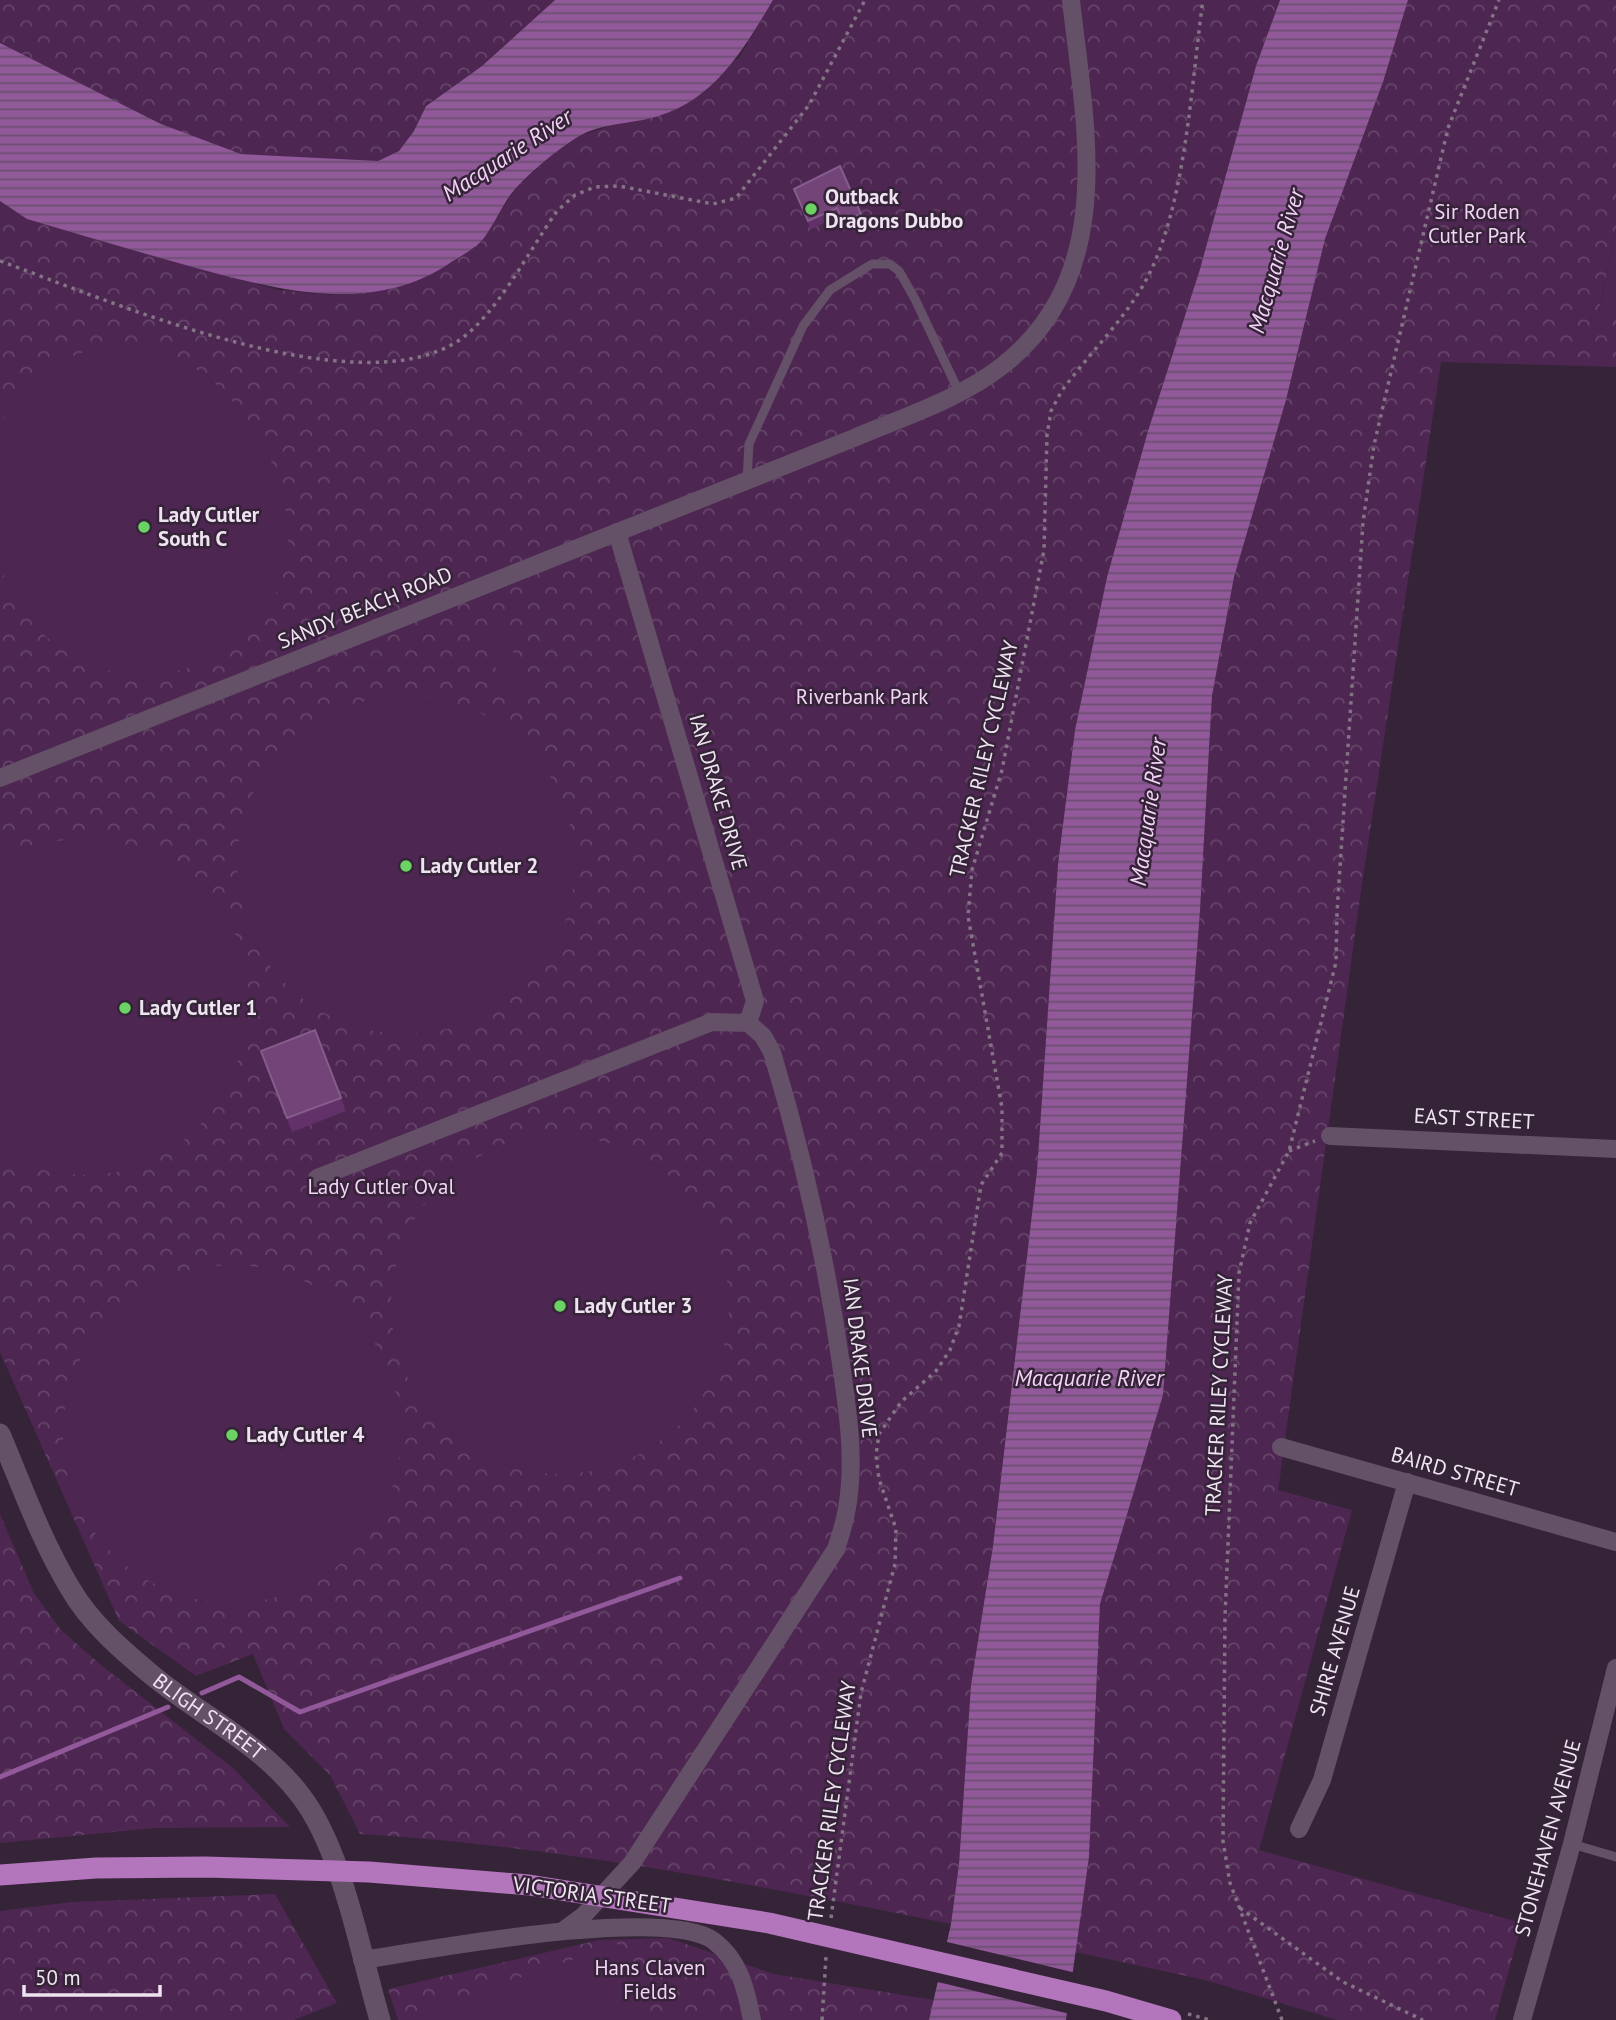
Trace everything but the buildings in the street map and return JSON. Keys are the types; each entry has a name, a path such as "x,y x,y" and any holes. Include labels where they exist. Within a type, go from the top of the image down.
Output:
{"highway":[{"name":"VICTORIA STREET","path":"0,1875 96,1868 205,1867 369,1872 529,1885 769,1923 1106,2001 1171,2020"}],"street":[{"name":"SANDY BEACH ROAD","path":"0,778 747,481 959,391 1002,367 1037,333 1064,292 1074,264 1087,192 1088,153 1071,0"},
{"name":"IAN DRAKE DRIVE","path":"564,1930 606,1894 632,1863 836,1549 847,1512 850,1466 848,1411 832,1301 807,1179 772,1052 762,1036 748,1023 755,1001 752,989 617,532"},
{"path":"317,1178 712,1022 748,1023"},
{"name":"EAST STREET","path":"1330,1136 1616,1149"},
{"name":"BLIGH STREET","path":"0,1434 70,1589 94,1621 155,1678 265,1758 303,1798 318,1822 336,1867 380,2020"},
{"name":"BAIRD STREET","path":"1281,1447 1616,1542"},
{"name":"SHIRE AVENUE","path":"1299,1829 1322,1780 1407,1482"},
{"name":"STONEHAVEN AVENUE","path":"1522,2020 1572,1844 1616,1668"},
{"path":"362,1959 564,1930 644,1928 695,1933 713,1940 733,1960 746,1986 752,2020"}],"lane":[{"path":"747,481 749,444 803,326 830,290 856,271 872,264 890,264 907,283 959,391"},
{"path":"1572,1844 1616,1857"}],"path":[{"path":"0,261 232,342 341,361 404,360 426,355 443,349 474,329 557,211 575,195 595,187 619,186 713,204 736,198 809,105 864,0"},
{"name":"TRACKER RILEY CYCLEWAY","path":"830,1926 861,1693 895,1564 896,1529 880,1479 876,1455 878,1434 901,1402 936,1371 950,1350 959,1326 981,1185 1002,1153 1002,1108 968,916 972,870 1002,770 1044,550 1047,435 1052,411 1061,392 1146,281 1161,243 1180,167 1203,0"},
{"name":"TRACKER RILEY CYCLEWAY","path":"1282,2020 1230,1883 1223,1841 1225,1617 1239,1273 1251,1223 1289,1151 1336,962 1363,522 1374,445 1448,128 1499,0"},
{"path":"1289,1151 1330,1136"},
{"path":"1238,1907 1343,1982 1423,2020"},
{"name":"TRACKER RILEY CYCLEWAY","path":"821,2020 826,1954"}],"green space":[{"path":"0,0 555,0 482,66 426,105 414,131 399,151 378,161 359,162 241,154 161,124 0,43"},
{"path":"773,0 1280,0 1256,66 1200,269 1148,431 1107,577 1075,730 1058,864 1037,1171 993,1546 971,1685 959,1864 951,1924 583,1857 360,1834 330,1775 284,1729 253,1654 196,1676 119,1621 0,1352 0,201 27,219 278,290 330,295 415,280 448,265 482,241 514,190 553,154 579,136 613,125 739,58"},
{"name":"Sir Roden Cutler Park","path":"1408,0 1616,0 1616,229 1599,311 1616,312 1616,367 1441,362 1361,891 1278,1490 1352,1510 1259,1850 1522,1923 1495,2020 1337,2020 1205,1980 1075,1952 1089,1857 1100,1604 1163,1395 1200,911 1212,696 1234,577 1286,400 1325,239 1383,82"},
{"path":"1616,229 1616,313 1599,312"},
{"name":"Lady Cutler South C","path":"107,344 162,352 179,359 208,378 234,403 255,432 272,464 283,499 288,534 284,568 272,601 257,624 237,643 214,658 161,674 106,670 67,653 33,623 15,598 2,571 2,420 26,389 46,371 80,353"},
{"path":"502,625 530,692 510,701 481,634"},
{"name":"Lady Cutler 2","path":"406,696 455,703 486,716 513,734 537,758 555,785 568,816 575,865 568,914 555,945 537,972 513,996 486,1014 455,1027 406,1034 357,1027 326,1014 299,996 275,972 257,945 244,914 237,865 244,816 257,785 275,758 299,734 326,716 357,703"},
{"name":"Lady Cutler 1","path":"83,837 170,862 224,913 247,978 242,1047 212,1110 160,1156 88,1175 0,1155 0,858 27,846"},
{"name":"Lady Cutler 3","path":"560,1136 609,1143 640,1156 667,1174 691,1198 709,1225 722,1256 729,1305 722,1354 709,1385 691,1412 667,1436 640,1454 609,1467 560,1474 511,1467 480,1454 453,1436 429,1412 411,1385 398,1354 391,1305 398,1256 411,1225 429,1198 453,1174 480,1156 511,1143"},
{"name":"Lady Cutler 4","path":"232,1265 281,1272 312,1285 339,1303 363,1327 381,1354 394,1385 401,1434 394,1483 381,1514 363,1541 339,1565 312,1583 281,1596 232,1603 183,1596 152,1583 125,1565 101,1541 83,1514 70,1483 63,1434 70,1385 83,1354 101,1327 125,1303 152,1285 183,1272"},
{"path":"0,1514 34,1593 61,1630 101,1665 233,1768 290,1827 156,1828 0,1843"},
{"path":"275,1894 337,2003 294,2020 0,2020 0,1911 71,1902"},
{"name":"Hans Claven Fields","path":"668,1938 774,1974 934,2000 929,2020 398,2020 388,1989 599,1940"},
{"path":"618,1944 644,2020 442,2020 437,2006"}],"water":[{"name":"Macquarie River","path":"555,0 773,0 737,57 723,74 690,102 670,112 601,128 576,138 544,162 515,189 477,245 419,280 387,289 355,294 321,293 254,283 27,219 0,201 0,43 161,124 241,154 378,161 399,151 414,131 426,106 482,66"},
{"name":"Macquarie River","path":"1280,0 1408,0 1383,82 1325,239 1286,400 1234,577 1212,696 1200,911 1163,1395 1100,1604 1089,1857 1066,2020 929,2020 951,1924 959,1864 971,1685 993,1546 1037,1171 1058,864 1075,730 1107,577 1148,431 1200,269 1256,66"}],"pier":[{"path":"943,1941 1076,1973 1070,2014 934,1981"}],"waterway":[{"path":"202,1693 239,1677 300,1712 680,1578"},
{"path":"0,1777 168,1707"}],"place":[{"name":"Outback Dragons Dubbo","path":"811,209"},
{"name":"Lady Cutler South C","path":"144,527"},
{"name":"Lady Cutler 2","path":"406,866"},
{"name":"Lady Cutler 1","path":"125,1008"},
{"name":"Lady Cutler 3","path":"560,1306"},
{"name":"Lady Cutler 4","path":"232,1435"}],"park label":[{"name":"Riverbank Park","path":"862,697"},
{"name":"Lady Cutler Oval","path":"381,1187"}]}
